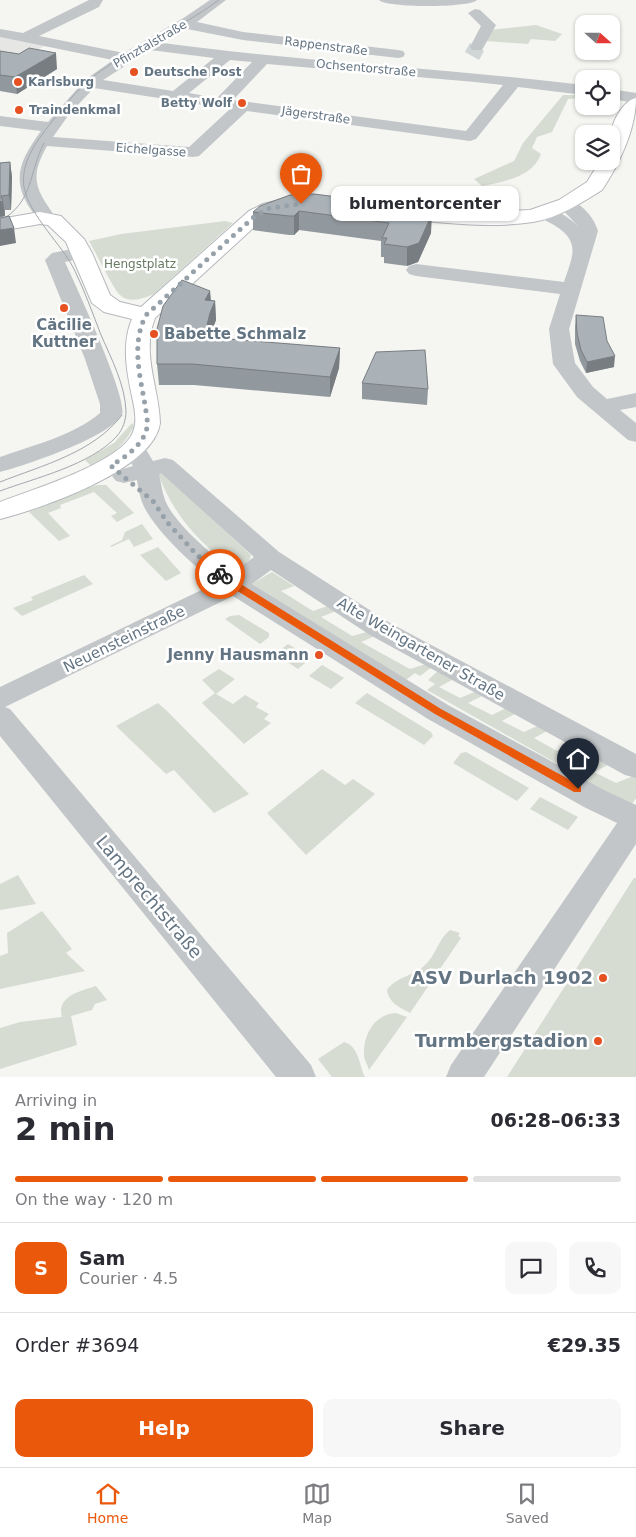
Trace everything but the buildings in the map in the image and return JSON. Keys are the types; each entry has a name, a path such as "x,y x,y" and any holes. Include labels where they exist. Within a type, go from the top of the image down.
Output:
{"main road":[{"path":"620,133 628,113 636,103"},
{"path":"373,209 471,219 521,218 566,204 595,186 604,170"},
{"path":"0,512 129,465 146,432 147,422 138,366 139,327 146,315 256,215 270,208 290,204 305,204"},
{"path":"0,226 29,219 47,218"},
{"name":"Pfinztalstraße","path":"47,218 58,223 74,240 82,253 100,298 112,307 146,315"}],"street":[{"path":"24,38 94,4 96,0"},
{"name":"Pfinztalstraße","path":"47,218 31,196 28,170 31,161 52,126 90,83 151,42 185,24 219,0"},
{"path":"388,0 472,7 488,25 461,76"},
{"name":"Rappenstraße","path":"185,24 243,36 409,56"},
{"path":"0,33 127,58"},
{"name":"Ochsentorstraße","path":"151,42 225,57 461,76 575,89"},
{"path":"175,97 225,57"},
{"path":"221,103 263,60"},
{"name":"Jägerstraße","path":"90,83 175,97 470,136 515,81"},
{"path":"620,95 636,98"},
{"name":"Eichelgasse","path":"42,141 193,152 243,106"},
{"path":"0,121 52,126"},
{"path":"566,204 586,221 589,232 559,329 564,364 585,392 636,436"},
{"path":"544,212 574,232 581,241 582,251"},
{"path":"0,465 92,429 109,418 112,411 96,359 55,260 59,257 82,253"},
{"path":"416,270 571,289"},
{"path":"603,407 636,400"},
{"path":"129,465 167,522 197,555 234,585 438,712 595,799 636,818 464,1077"},
{"name":"Alte Weingartener Straße","path":"129,465 165,465 270,558 380,629 636,767"},
{"name":"Neuensteinstraße","path":"0,699 234,585 270,558"},
{"name":"Lamprechtstraße","path":"0,716 298,1077"}],"shaded area":[{"path":"0,36 46,45 0,71"}],"green space":[{"path":"536,25 562,34 555,41 531,39 528,44 485,41 490,30"},
{"path":"563,95 575,95 575,99 568,99 552,132 537,137 532,148 541,154 531,168 516,177 482,186 474,179 514,161 523,143"},
{"name":"Hengstplatz","path":"225,221 233,223 154,294 133,300 124,298 117,292 89,241 121,234"},
{"path":"132,423 134,426 122,444 110,455 91,466 85,460 114,443"},
{"path":"157,471 161,471 251,555 248,565 235,570 188,527 171,502"},
{"path":"97,485 106,485 134,513 117,522 111,516 117,513 94,492 60,505 61,508 48,513 70,536 59,541 29,512 83,489"},
{"path":"142,524 153,539 134,547 129,539 110,546 122,540 125,532"},
{"path":"158,547 181,573 166,581 140,555"},
{"path":"272,572 294,586 281,591 313,611 328,606 336,611 321,617 352,636 367,632 375,636 361,642 410,669 426,664 432,667 420,676 415,673 406,680 252,584"},
{"path":"84,575 93,584 22,616 13,608 33,600 31,597"},
{"path":"239,615 269,633 269,637 260,644 225,619 230,616"},
{"path":"288,644 311,658 298,669 275,654"},
{"path":"322,665 344,678 331,689 309,676"},
{"path":"219,669 235,679 216,694 233,704 245,695 259,703 256,707 269,714 264,719 271,723 244,744 202,703 215,693 202,680"},
{"path":"439,670 454,679 439,687 460,698 477,691 484,695 468,703 492,715 508,707 518,712 502,721 524,732 542,724 551,729 534,738 557,751 575,742 584,747 567,757 585,768 603,759 612,763 594,772 616,783 636,775 636,798 632,804 616,797 427,690 435,684 428,680"},
{"path":"367,693 431,732 433,736 424,745 355,703"},
{"path":"158,703 249,794 214,813 174,770 166,774 116,726"},
{"path":"466,752 529,788 517,801 453,763 461,753"},
{"path":"322,769 345,785 353,779 375,794 306,855 267,813"},
{"path":"540,797 578,817 568,830 530,809"},
{"path":"18,875 36,904 0,910 0,884"},
{"name":"ASV Durlach 1902","path":"634,878 636,878 636,1077 507,1077"},
{"path":"42,911 72,949 66,953 85,971 0,989 0,956 8,953 7,933"},
{"path":"450,930 460,933 458,936 461,938 410,1013 398,1007 390,998 387,990 395,982 424,966"},
{"path":"96,986 107,1000 95,1004 92,1010 71,1016 77,1045 0,1069 0,1028 20,1022 62,1017 61,1010 66,999 77,992"},
{"path":"396,1013 407,1017 369,1070 364,1055 368,1033 376,1021 389,1014"},
{"path":"344,1042 353,1047 356,1052 365,1077 332,1077 318,1059"}],"tunnel":[{"path":"472,56 477,47"}],"tram line":[{"path":"26,194 24,172 28,158 40,138 81,88 95,75 125,55 189,20 219,0"},
{"path":"26,194 44,143"},
{"path":"0,221 19,205 26,194"},
{"path":"0,491 62,470 93,455 117,436 125,421 126,414 125,401 117,373 79,279 69,261 39,220 26,194"},
{"path":"0,482 50,463 82,448 97,439 122,415"}],"way so far":[{"path":"220,574 197,555 167,522 153,501 111,466 127,455 142,440 146,432 147,422 138,366 139,327 146,315 256,215 270,208 301,204"}],"place":[{"name":"Deutsche Post","path":"134,72"},
{"name":"Karlsburg","path":"18,82"},
{"name":"Betty Wolf","path":"242,103"},
{"name":"Traindenkmal","path":"19,110"},
{"name":"blumentorcenter","path":"301,204"},
{"name":"Cäcilie Kuttner","path":"64,308"},
{"name":"Babette Schmalz","path":"154,334"},
{"name":"Jenny Hausmann","path":"319,655"},
{"name":"ASV Durlach 1902","path":"603,978"},
{"name":"Turmbergstadion","path":"598,1041"}],"route":[{"path":"220,574 234,585 438,712 578,789"}]}
